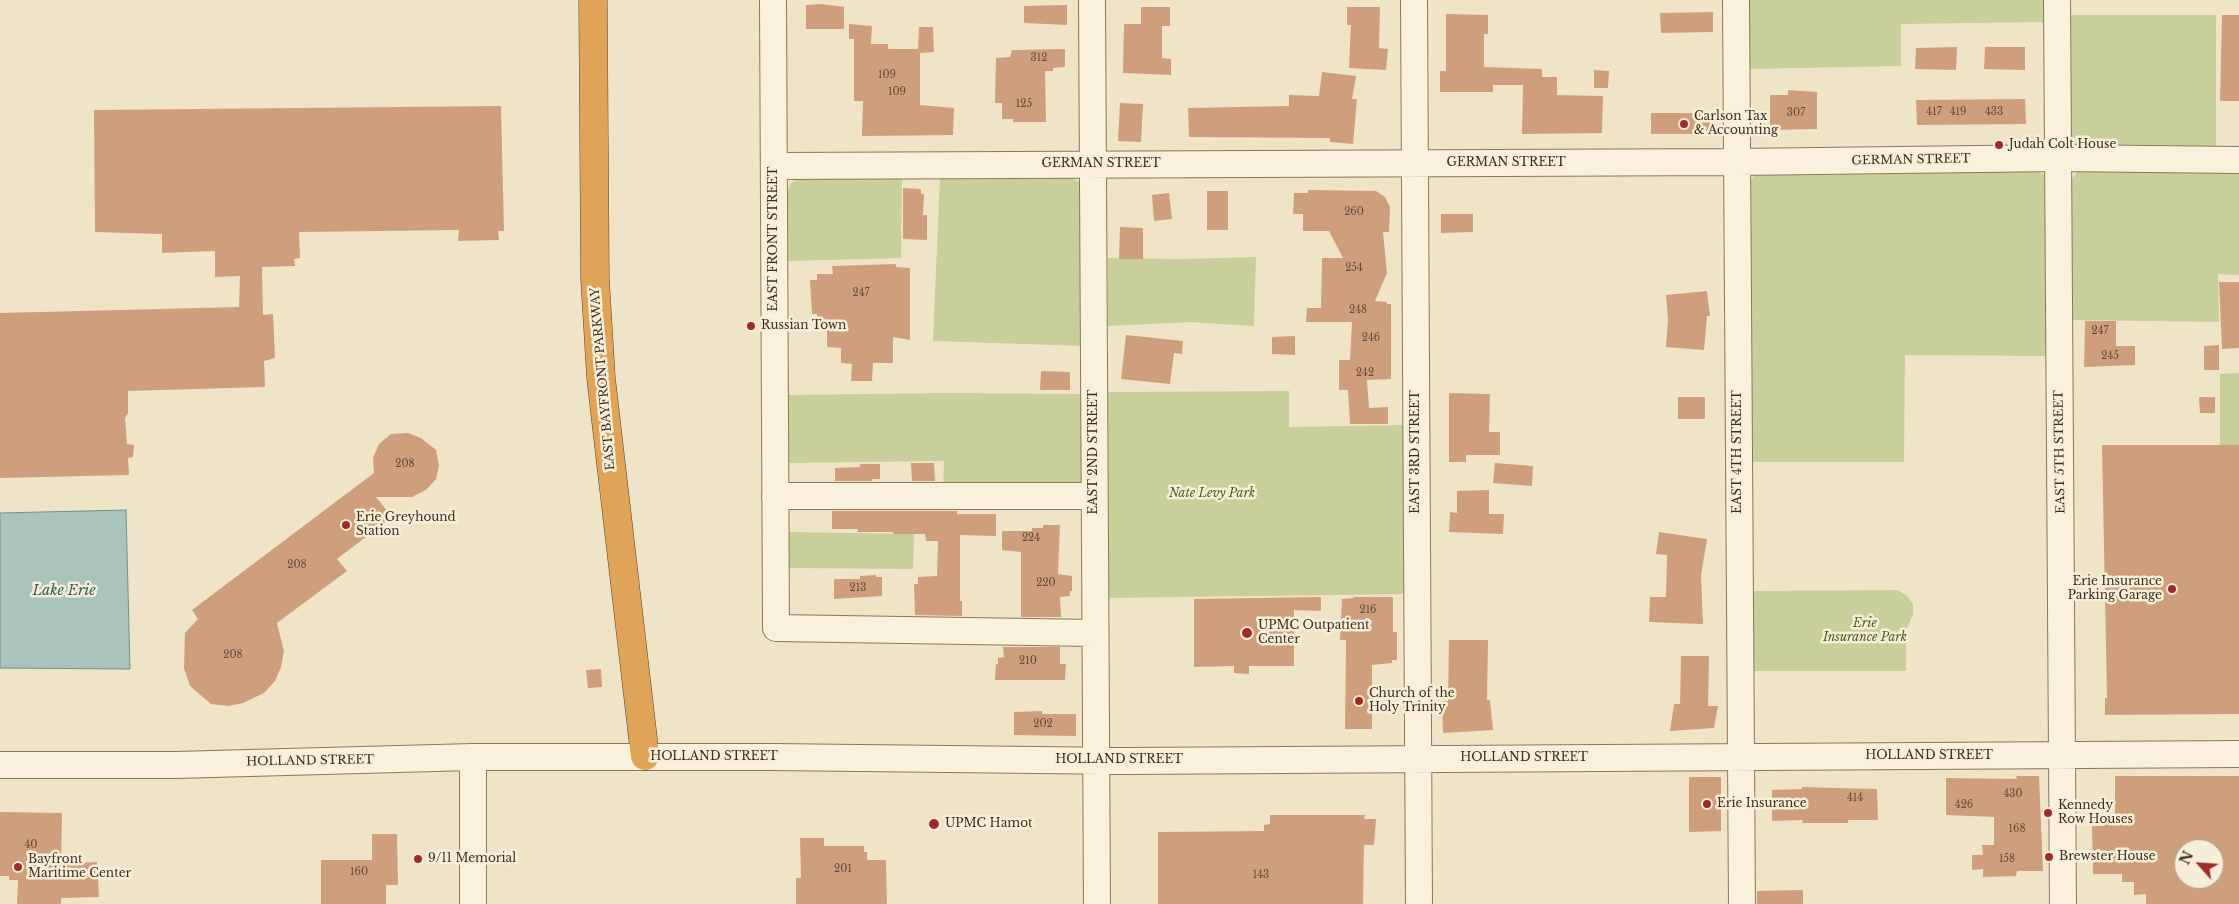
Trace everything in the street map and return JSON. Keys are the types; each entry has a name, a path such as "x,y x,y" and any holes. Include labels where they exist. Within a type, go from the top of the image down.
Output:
{"highway":[{"name":"EAST BAYFRONT PARKWAY","path":"593,0 595,279 600,369 645,756"}],"street":[{"name":"EAST FRONT STREET","path":"773,0 776,628 1095,633"},
{"name":"EAST 2ND STREET","path":"1092,0 1097,904"},
{"name":"EAST 3RD STREET","path":"1414,0 1419,904"},
{"name":"EAST 4TH STREET","path":"1736,0 1742,904"},
{"name":"EAST 5TH STREET","path":"2058,0 2063,904"},
{"name":"GERMAN STREET","path":"774,166 1736,162 2059,158 2239,160"},
{"path":"775,496 1094,496"},
{"name":"HOLLAND STREET","path":"0,765 175,765 474,757 645,756 1096,761 2239,754"},
{"path":"473,904 474,757"}],"green space":[{"path":"1748,0 2046,0 2046,22 1901,24 1901,66 1748,69"},
{"path":"2070,15 2216,15 2216,146 2081,147 2071,143"},
{"path":"2239,168 2239,275 2218,274 2219,322 2071,320 2071,180 2077,172 2086,169"},
{"path":"2035,171 2045,175 2047,180 2048,356 1905,355 1904,462 1752,462 1750,183 1754,175 1759,172"},
{"path":"1070,176 1080,183 1083,346 933,341 940,177"},
{"path":"902,177 901,258 788,261 788,190 791,183 797,179"},
{"path":"1256,257 1254,326 1190,322 1108,326 1108,258"},
{"path":"2239,373 2239,445 2220,445 2220,374"},
{"name":"Nate Levy Park","path":"1289,391 1289,427 1405,425 1406,594 1109,598 1108,392"},
{"path":"1083,394 1084,489 943,491 944,461 789,463 787,395"},
{"path":"789,532 914,534 913,569 788,568"},
{"name":"Erie Insurance Park","path":"1898,590 1907,596 1913,604 1913,615 1906,630 1906,671 1752,671 1751,591"}],"water":[{"name":"Lake Erie","path":"126,510 130,669 0,668 0,513"}],"building":[{"path":"822,4 844,7 844,29 806,29 806,5"},
{"path":"1067,5 1067,25 1024,23 1024,6"},
{"path":"1141,7 1170,7 1170,26 1162,26 1162,58 1171,59 1171,75 1123,73 1124,24 1141,24"},
{"path":"1347,7 1380,7 1379,48 1388,49 1386,70 1349,68 1351,25 1347,25"},
{"path":"1713,12 1713,32 1661,33 1660,13"},
{"path":"1446,14 1488,15 1488,34 1484,34 1484,67 1542,69 1542,77 1557,77 1557,95 1603,96 1602,133 1522,134 1523,85 1493,85 1493,92 1440,92 1440,71 1446,71"},
{"path":"2222,15 2239,15 2239,101 2220,101"},
{"path":"849,24 872,26 871,44 888,44 888,49 918,49 919,27 933,27 934,52 920,53 920,105 954,108 953,135 862,136 863,101 854,101 854,39 849,39"},
{"path":"1957,47 1956,70 1915,69 1916,48"},
{"path":"1985,47 2025,47 2025,70 1984,69"},
{"path":"1065,49 1065,67 1053,68 1053,71 1045,71 1046,122 1013,122 1013,119 1002,119 1002,103 995,103 996,58 1010,57 1012,50"},
{"path":"1594,70 1609,71 1608,88 1594,88"},
{"path":"1322,72 1356,76 1352,99 1357,99 1353,144 1330,142 1330,138 1189,137 1188,108 1289,106 1289,95 1319,96"},
{"path":"1788,90 1817,92 1817,129 1770,130 1770,95 1788,95"},
{"path":"2025,99 2026,124 1917,125 1916,100"},
{"path":"1120,103 1143,104 1141,142 1118,141"},
{"path":"501,106 504,231 498,231 499,240 458,241 459,230 299,232 300,258 294,259 295,266 262,267 263,315 273,314 275,358 264,361 265,387 128,391 128,413 125,418 127,444 134,445 133,457 128,458 129,475 0,478 0,313 239,307 240,276 215,277 215,251 162,253 162,234 95,232 94,110"},
{"path":"1651,113 1713,113 1713,134 1651,134"},
{"path":"903,188 921,189 921,194 924,194 923,215 927,215 927,240 903,239"},
{"path":"1308,190 1376,191 1385,197 1390,207 1389,232 1383,232 1387,273 1375,301 1391,304 1391,379 1367,380 1369,408 1388,407 1388,424 1350,424 1348,390 1339,390 1339,360 1350,360 1352,322 1306,322 1307,308 1321,308 1322,258 1343,258 1329,231 1303,231 1303,214 1293,214 1294,193 1308,193"},
{"path":"1207,191 1228,191 1228,230 1207,230"},
{"path":"1169,193 1172,219 1154,221 1152,195"},
{"path":"1441,214 1473,214 1473,232 1441,233"},
{"path":"1120,227 1143,228 1143,259 1119,259"},
{"path":"896,264 896,267 910,268 910,340 893,337 893,363 873,363 872,381 851,381 852,364 841,363 841,348 827,347 827,319 817,320 817,314 812,314 810,280 817,280 817,274 833,274 832,266"},
{"path":"2219,282 2239,282 2239,348 2222,349"},
{"path":"1707,291 1710,316 1707,316 1704,350 1666,347 1668,320 1666,295"},
{"path":"2085,321 2116,321 2116,346 2135,346 2135,365 2084,367"},
{"path":"1126,335 1183,341 1182,354 1174,353 1170,384 1121,379"},
{"path":"1295,336 1295,355 1272,354 1272,337"},
{"path":"2219,345 2219,370 2204,370 2204,346"},
{"path":"1041,371 1070,372 1070,390 1040,390"},
{"path":"1449,393 1490,394 1489,432 1500,432 1500,455 1466,455 1466,462 1449,462"},
{"path":"1678,397 1705,397 1705,419 1678,419"},
{"path":"2199,397 2215,397 2215,413 2200,413"},
{"path":"408,433 421,438 436,450 439,466 436,479 426,490 412,497 376,497 392,517 337,559 347,571 277,623 284,651 281,667 275,681 264,693 243,703 228,706 211,704 190,686 184,668 185,633 198,619 192,610 374,473 373,458 379,444 391,434"},
{"name":"Erie Insurance Parking Garage","path":"2102,445 2239,445 2239,714 2105,715 2105,698 2107,698"},
{"path":"911,463 934,463 935,481 912,481"},
{"path":"1495,463 1533,466 1532,486 1493,483"},
{"path":"860,464 880,464 880,479 872,479 872,481 835,481 835,468 860,467"},
{"path":"1489,490 1489,514 1504,514 1503,534 1449,532 1450,512 1457,513 1457,491"},
{"path":"832,511 957,511 957,514 996,514 996,536 960,535 960,601 962,601 962,616 915,615 914,584 918,584 918,577 937,576 938,541 926,541 925,534 893,534 893,532 857,532 858,529 832,529"},
{"path":"1043,525 1060,525 1058,574 1072,576 1072,591 1070,591 1070,596 1060,597 1061,617 1021,617 1021,552 1002,550 1002,531 1032,531 1032,528 1043,528"},
{"path":"1659,532 1707,539 1701,575 1703,624 1649,622 1650,597 1666,597 1667,555 1656,554"},
{"path":"876,575 876,577 882,577 882,596 834,599 834,579 860,579 860,576"},
{"path":"1321,597 1321,611 1294,610 1294,666 1249,666 1249,674 1234,673 1234,666 1194,667 1194,599"},
{"path":"1353,597 1393,597 1393,632 1397,632 1397,660 1392,660 1392,663 1372,665 1372,729 1345,729 1346,640 1340,640 1342,599"},
{"path":"1449,640 1488,640 1487,700 1490,700 1493,730 1443,733 1442,701 1448,701"},
{"path":"1003,647 1060,647 1060,664 1066,664 1065,680 995,680 998,658 1004,657"},
{"path":"1681,656 1709,656 1708,706 1718,706 1714,728 1670,731 1674,704 1680,704"},
{"path":"601,669 602,687 588,688 586,670"},
{"path":"1042,711 1042,714 1076,714 1076,736 1014,735 1014,712"},
{"path":"2016,776 2039,776 2043,871 2017,871 2016,876 1983,877 1983,869 1972,870 1972,855 1983,855 1982,845 1994,845 1994,817 1946,815 1946,778 2017,779"},
{"path":"2115,776 2239,776 2239,904 2146,904 2146,894 2134,895 2134,882 2122,882 2122,874 2093,874 2092,826 2103,826 2103,818 2115,818"},
{"path":"1689,777 1721,777 1721,831 1689,832"},
{"path":"1802,787 1877,789 1878,820 1848,820 1848,823 1802,823 1803,820 1772,821 1772,790 1802,789"},
{"path":"0,812 62,813 61,864 97,862 99,897 61,898 61,904 17,904 18,880 9,880 9,876 0,876"},
{"path":"1270,815 1365,815 1364,819 1376,819 1374,845 1364,845 1363,904 1158,904 1158,832 1264,831 1264,825 1270,824"},
{"path":"372,834 397,834 398,885 386,885 386,904 321,904 321,860 372,860"},
{"path":"800,838 824,838 824,846 864,846 864,852 867,852 867,860 886,860 887,904 796,904 796,878 801,878"},
{"path":"1803,890 1803,904 1757,904 1757,891"}],"place":[{"name":"Carlson Tax & Accounting","path":"1684,124"},
{"name":"Judah Colt House","path":"1999,145"},
{"name":"Russian Town","path":"751,326"},
{"name":"Erie Greyhound Station","path":"346,525"},
{"name":"Erie Insurance Parking Garage","path":"2172,589"},
{"name":"UPMC Outpatient Center","path":"1247,633"},
{"name":"Church of the Holy Trinity","path":"1359,701"},
{"name":"Erie Insurance","path":"1707,804"},
{"name":"Kennedy Row Houses","path":"2048,813"},
{"name":"UPMC Hamot","path":"934,824"},
{"name":"Brewster House","path":"2049,857"},
{"name":"9/11 Memorial","path":"418,859"},
{"name":"Bayfront Maritime Center","path":"18,867"}]}
